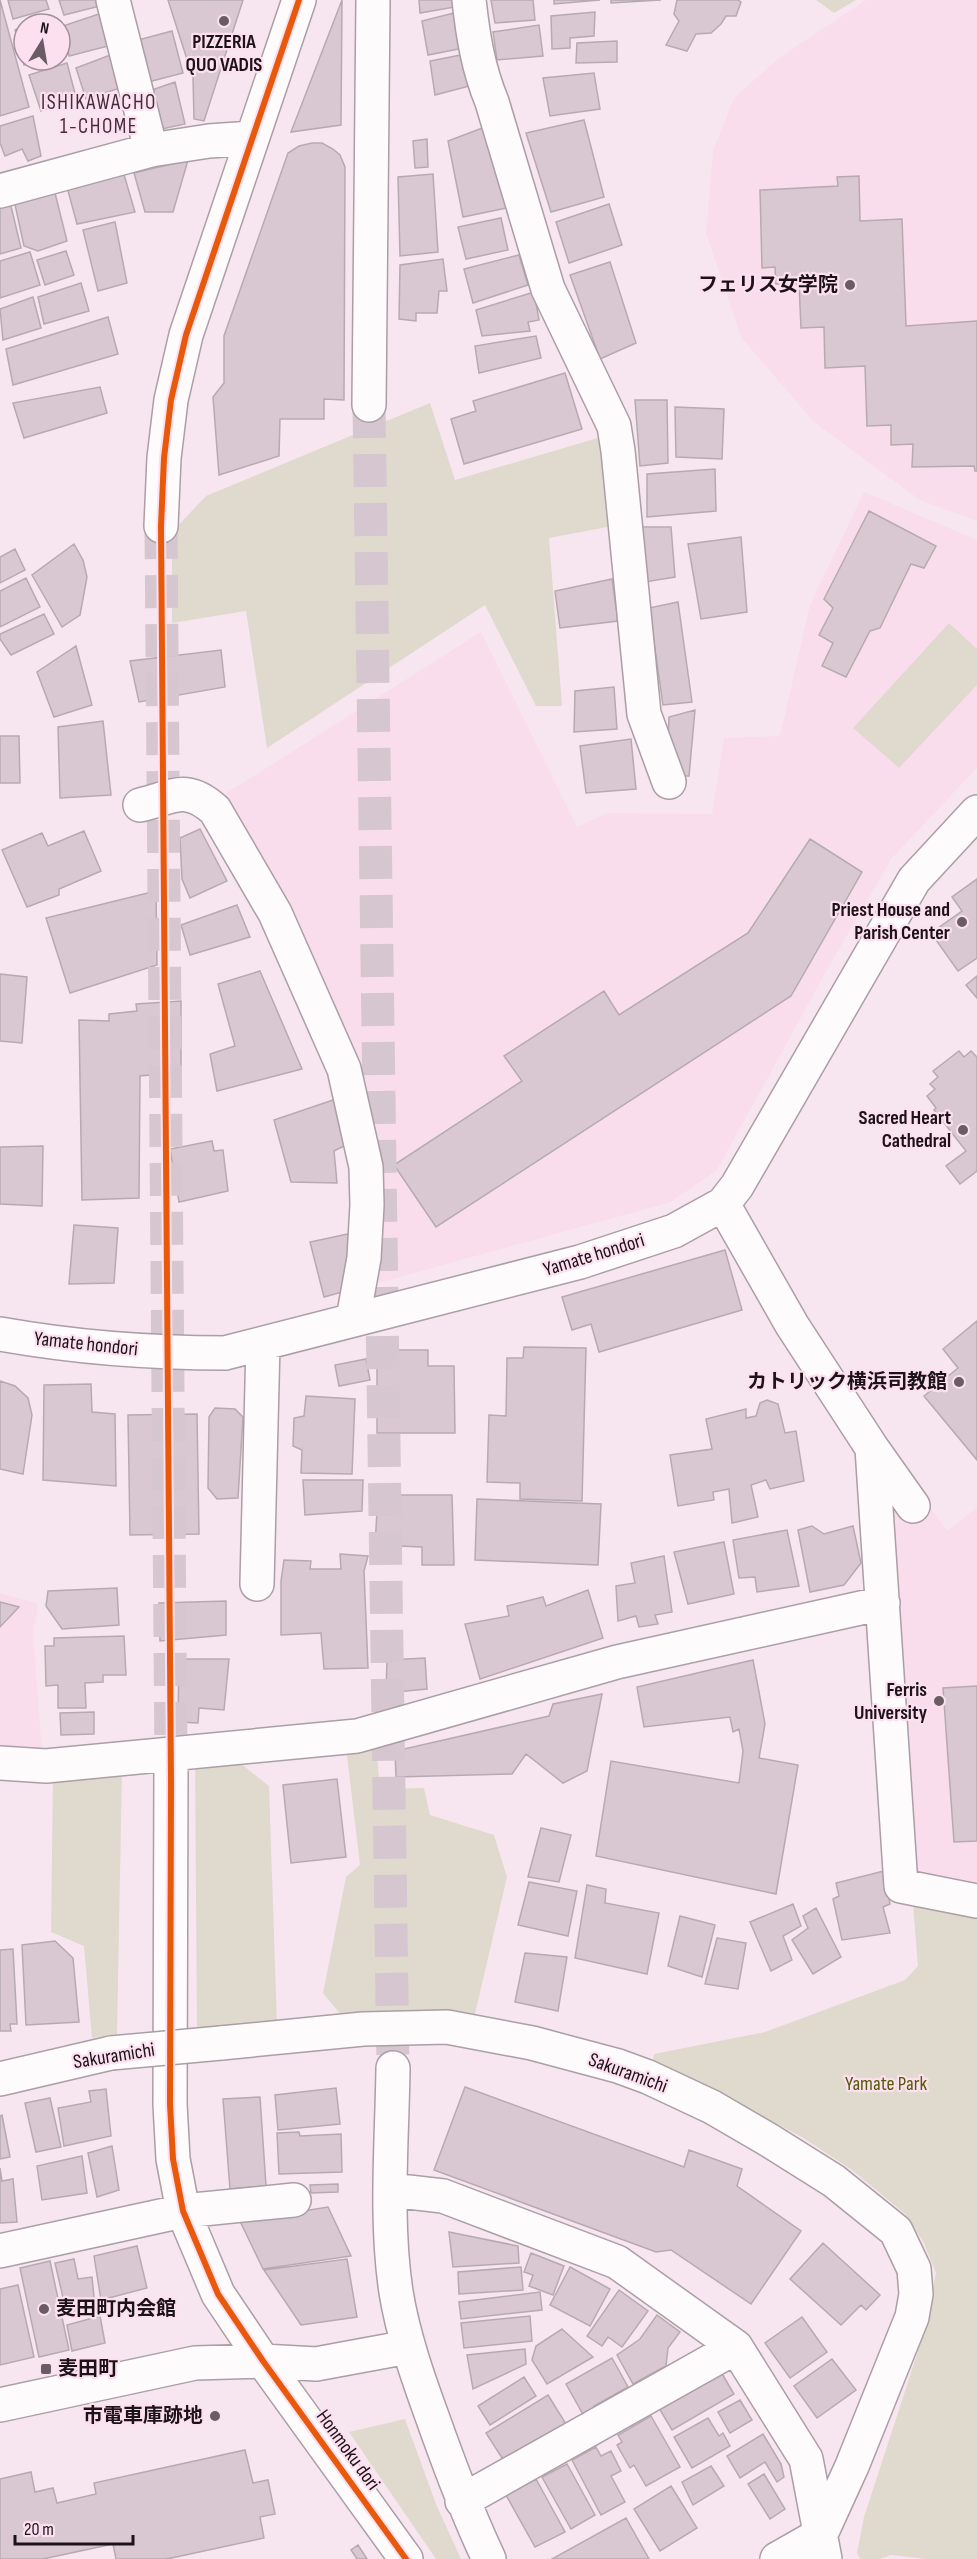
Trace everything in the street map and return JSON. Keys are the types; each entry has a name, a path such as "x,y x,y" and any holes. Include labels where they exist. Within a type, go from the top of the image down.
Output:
{"street":[{"path":"113,0 151,150"},
{"path":"161,526 164,458 170,411 186,335 299,0"},
{"path":"369,405 372,0"},
{"path":"469,0 474,42 482,78 492,102 548,289 614,426 644,714 669,782"},
{"path":"0,191 151,150 209,141 252,138"},
{"path":"140,805 189,793 202,798 215,810 275,913 344,1069 366,1167 368,1205 364,1258 353,1319"},
{"name":"Yamate hondori","path":"0,1334 43,1341 186,1353 225,1353 580,1262 674,1230 723,1204 737,1186 914,880 977,812"},
{"path":"723,1204 792,1325 872,1448 913,1506"},
{"path":"257,1584 263,1344"},
{"path":"872,1448 901,1886 977,1901"},
{"path":"0,1763 46,1766 357,1736 617,1662 883,1603"},
{"name":"Honmoku dori","path":"171,1764 170,2104 173,2159 183,2211 218,2294 263,2361 406,2559"},
{"name":"Sakuramichi","path":"0,2079 111,2054 363,2029 447,2027 532,2043 618,2066 648,2077 712,2107 834,2181 896,2231 914,2269 916,2294 912,2317 852,2466 823,2546"},
{"path":"393,2068 391,2241 394,2272 408,2347 462,2501 489,2559"},
{"path":"392,2190 443,2196 617,2262 736,2347 806,2459 823,2546 777,2559"},
{"path":"0,2252 183,2211 294,2200"},
{"path":"0,2405 195,2363 263,2361 316,2364 408,2347"},
{"path":"462,2501 736,2347"}],"shaded area":[{"name":"フェリス女学院","path":"866,0 977,0 977,521 920,500 815,423 741,337 706,233 713,151 734,98 780,57"},
{"path":"864,492 977,540 977,768 892,858 833,959 717,1170 671,1202 371,1285 366,1108 222,796 481,632 577,827 607,813 712,814 724,738 780,736 810,605"},
{"name":"Ferris University","path":"886,1484 924,1500 948,1531 977,1507 977,1884 913,1870"},
{"path":"0,1593 38,1604 33,1632 42,1754 0,1750"}],"green space":[{"path":"816,0 856,0 834,13"},
{"path":"430,403 455,480 601,437 613,526 549,538 562,706 536,706 485,605 267,748 246,611 172,623 172,532 206,496"},
{"path":"949,623 977,649 977,685 899,768 853,728"},
{"path":"376,1742 380,1789 424,1788 430,1815 494,1835 507,1877 474,2018 342,2016 323,1993 346,1877 360,1865 346,1747"},
{"path":"235,1759 269,1786 277,2025 197,2031 195,1762"},
{"path":"122,1769 117,2034 92,2038 84,1946 51,1932 53,1775"},
{"name":"Yamate Park","path":"913,1905 977,1916 977,2559 926,2559 891,2555 880,2559 860,2559 857,2553 864,2517 922,2339 936,2273 923,2241 904,2213 852,2170 802,2137 653,2061 654,2054 765,2032 905,1980 918,1966"},
{"path":"405,2419 436,2504 461,2559 436,2559 349,2432"}],"building":[{"path":"0,0 12,44 12,72 20,72 29,107 0,116"},
{"path":"8,0 46,0 49,9 38,12 12,12 12,15"},
{"path":"59,0 103,0 104,5 72,13 63,12"},
{"path":"168,0 243,0 204,121 194,119 193,78"},
{"path":"342,0 341,125 291,132"},
{"path":"419,0 454,0 455,7 420,13"},
{"path":"491,0 533,0 535,20 495,23"},
{"path":"554,0 600,0 554,4"},
{"path":"611,0 661,0 611,3"},
{"path":"677,0 738,0 741,2 736,16 726,16 711,33 696,34 687,51 666,45 679,21 674,14"},
{"path":"458,12 464,48 428,55 422,21"},
{"path":"595,12 594,36 570,38 570,48 552,49 551,16"},
{"path":"99,14 108,46 72,55 72,23"},
{"path":"539,25 543,56 497,60 493,32"},
{"path":"172,31 183,73 148,82 138,40"},
{"path":"617,41 617,62 576,63 577,43"},
{"path":"113,54 123,87 86,99 76,68"},
{"path":"466,54 473,85 435,95 430,61"},
{"path":"38,72 69,72 76,97 41,111 29,75"},
{"path":"594,73 600,109 550,116 543,78"},
{"path":"175,82 185,124 162,129 149,91"},
{"path":"33,116 41,156 28,161 22,149 5,156 0,143 0,126"},
{"path":"584,120 604,197 551,212 526,133"},
{"path":"485,127 511,207 463,217 448,141"},
{"path":"427,139 428,167 415,168 413,141"},
{"path":"322,143 333,149 340,155 345,167 344,400 324,399 324,419 280,419 279,456 219,475 213,397 224,383 224,336 288,153 299,146"},
{"path":"188,160 173,212 145,212 134,173"},
{"path":"122,168 135,212 77,224 67,187"},
{"path":"433,174 438,252 400,256 398,177"},
{"path":"859,176 860,221 902,219 906,326 977,321 977,471 974,466 912,467 913,444 891,445 891,425 867,426 865,366 825,368 824,327 801,328 799,284 776,284 775,267 762,268 760,190 838,186 837,177"},
{"path":"53,185 67,241 38,251 24,246 14,200"},
{"path":"10,202 21,248 0,254 0,205"},
{"path":"609,204 622,245 569,263 556,222"},
{"path":"501,218 508,250 466,259 458,227"},
{"path":"115,222 127,283 98,291 83,230"},
{"path":"66,251 74,275 45,285 37,260"},
{"path":"30,252 40,285 0,298 0,261"},
{"path":"519,255 528,285 473,303 464,269"},
{"path":"443,259 447,291 439,291 437,313 416,313 416,321 399,319 400,265"},
{"path":"610,262 636,343 600,359 570,275"},
{"path":"81,283 89,311 44,324 38,297"},
{"path":"534,292 539,320 528,322 530,331 482,336 476,310"},
{"path":"33,297 41,328 3,340 0,309"},
{"path":"108,317 118,354 13,385 6,349"},
{"path":"536,336 541,358 479,373 475,346"},
{"path":"565,373 582,429 464,464 451,419 476,411 473,401"},
{"path":"100,387 107,413 24,438 13,403"},
{"path":"635,400 667,400 668,463 640,466"},
{"path":"675,407 724,409 722,459 676,457"},
{"path":"715,469 716,511 647,517 647,474"},
{"path":"869,511 936,546 924,568 911,564 880,628 870,631 846,677 822,666 833,643 819,635 833,608 824,599"},
{"path":"640,527 671,527 675,577 645,582"},
{"path":"741,537 747,612 701,619 688,544"},
{"path":"74,544 83,560 87,577 80,615 62,627 32,575"},
{"path":"15,549 25,570 0,583 0,557"},
{"path":"26,578 40,607 0,627 0,591"},
{"path":"612,579 618,621 560,628 555,591"},
{"path":"678,602 692,702 663,705 649,608"},
{"path":"44,614 54,634 11,655 0,639 0,634"},
{"path":"76,646 92,705 54,717 37,672"},
{"path":"221,650 225,687 139,702 130,661"},
{"path":"614,687 617,729 574,732 575,691"},
{"path":"695,710 689,776 675,776 668,739 669,717"},
{"path":"103,721 111,795 60,798 58,727"},
{"path":"0,736 19,736 20,783 0,783"},
{"path":"631,739 636,789 586,793 580,746"},
{"path":"200,829 227,881 190,898 182,879 180,838"},
{"path":"84,831 101,871 59,889 59,895 27,907 2,850 42,833 48,846"},
{"path":"810,839 862,872 791,996 436,1227 394,1165 522,1081 504,1056 604,991 619,1015 748,933"},
{"name":"Priest House and Parish Center","path":"977,879 977,958 958,971 931,933 962,911 952,897"},
{"path":"156,891 157,965 70,993 46,918"},
{"path":"237,905 250,937 190,955 181,925"},
{"path":"260,971 302,1069 217,1091 210,1054 235,1046 218,984"},
{"path":"0,974 27,977 22,1043 0,1041"},
{"path":"977,976 977,998 966,985"},
{"path":"181,1001 181,1072 140,1076 139,1198 82,1200 79,1020 109,1021 109,1014 137,1011 136,1004"},
{"name":"Sacred Heart Cathedral","path":"959,1051 964,1057 971,1051 977,1057 977,1171 960,1184 946,1166 966,1151 934,1110 936,1108 927,1096 935,1089 930,1084 938,1077 933,1071"},
{"path":"336,1099 348,1144 334,1151 337,1183 291,1182 274,1120"},
{"path":"212,1141 214,1151 223,1150 228,1191 179,1202 170,1149"},
{"path":"43,1146 42,1206 0,1204 0,1147"},
{"path":"74,1225 118,1228 114,1283 69,1284"},
{"path":"348,1234 350,1265 346,1291 324,1297 310,1242"},
{"path":"725,1250 742,1310 599,1352 591,1324 572,1330 562,1297"},
{"name":"カトリック横浜司教館","path":"977,1321 977,1460 924,1396 958,1368 943,1349"},
{"path":"524,1347 586,1348 582,1501 520,1499 520,1483 487,1482 489,1415 506,1416 507,1358 523,1358"},
{"path":"396,1350 428,1350 428,1366 454,1366 455,1433 377,1433 377,1362 396,1362"},
{"path":"366,1359 370,1380 339,1386 335,1365"},
{"path":"0,1381 15,1386 28,1398 32,1415 23,1474 0,1469"},
{"path":"91,1384 92,1412 115,1414 116,1486 43,1480 44,1385"},
{"path":"306,1396 355,1399 352,1474 301,1473 302,1450 293,1446 294,1418 304,1416"},
{"path":"767,1400 778,1404 785,1433 796,1431 804,1481 770,1489 766,1480 751,1485 758,1517 732,1523 729,1489 713,1492 714,1500 678,1506 670,1455 712,1449 706,1419 746,1409 746,1418 756,1416 760,1403"},
{"path":"215,1408 235,1409 243,1417 238,1498 217,1499 208,1488 209,1417"},
{"path":"197,1414 199,1534 130,1535 128,1415"},
{"path":"303,1480 363,1480 362,1511 305,1515"},
{"path":"378,1495 452,1495 454,1565 422,1565 422,1547 375,1545"},
{"path":"477,1499 601,1504 598,1565 475,1560"},
{"path":"812,1526 824,1534 853,1526 861,1563 844,1585 810,1592 798,1530"},
{"path":"787,1530 799,1586 757,1592 755,1577 739,1578 733,1540"},
{"path":"724,1542 734,1594 688,1604 674,1552"},
{"path":"340,1554 368,1556 364,1571 368,1668 324,1669 321,1633 281,1635 281,1581 284,1560 311,1561 310,1569 341,1569"},
{"path":"664,1556 672,1612 655,1615 658,1624 639,1627 636,1616 618,1621 616,1586 635,1583 631,1563"},
{"path":"117,1588 119,1625 62,1629 46,1606 48,1591"},
{"path":"588,1590 603,1638 480,1679 465,1624 509,1616 507,1606 543,1597 546,1606"},
{"path":"226,1601 226,1635 160,1641 159,1603"},
{"path":"0,1602 19,1607 0,1627"},
{"path":"124,1636 126,1675 103,1675 103,1682 85,1683 86,1708 58,1708 58,1685 46,1686 45,1646 54,1646 54,1638"},
{"path":"425,1658 427,1689 386,1693 387,1660"},
{"path":"179,1659 229,1659 224,1710 199,1708 198,1723 178,1722"},
{"path":"753,1660 765,1724 759,1758 798,1765 776,1894 596,1856 611,1761 739,1783 743,1751 739,1729 733,1732 730,1717 644,1727 637,1687"},
{"path":"977,1686 977,1841 954,1842 943,1688"},
{"path":"602,1694 587,1771 563,1783 526,1754 512,1774 396,1777 395,1751 549,1716 553,1704"},
{"path":"94,1712 94,1734 61,1735 60,1713"},
{"path":"337,1779 346,1857 291,1863 283,1785"},
{"path":"541,1828 571,1835 559,1882 528,1877"},
{"path":"884,1871 890,1904 883,1907 890,1933 842,1940 833,1899 839,1896 836,1883"},
{"path":"529,1882 577,1891 568,1936 518,1925"},
{"path":"587,1885 606,1889 605,1903 659,1913 647,1974 575,1958"},
{"path":"793,1904 801,1926 783,1936 792,1960 771,1971 750,1922"},
{"path":"816,1908 841,1957 813,1974 792,1940 808,1928 803,1916"},
{"path":"680,1916 715,1925 702,1977 668,1966"},
{"path":"717,1938 746,1943 738,1989 705,1984"},
{"path":"55,1941 73,1958 79,2022 26,2025 22,1945"},
{"path":"13,1949 17,2024 10,2024 11,2031 0,2031 0,1950"},
{"path":"525,1953 567,1957 558,2011 515,2002"},
{"path":"465,2087 684,2167 689,2150 742,2169 737,2186 801,2231 751,2304 671,2250 656,2252 434,2170"},
{"path":"336,2088 340,2124 278,2130 275,2095"},
{"path":"106,2089 111,2136 64,2146 58,2108 91,2102 89,2091"},
{"path":"260,2097 266,2186 230,2189 223,2099"},
{"path":"50,2098 61,2147 36,2152 25,2103"},
{"path":"2,2115 10,2157 0,2159 0,2116"},
{"path":"299,2132 300,2136 341,2134 342,2172 279,2174 277,2133"},
{"path":"112,2146 119,2190 97,2197 88,2153"},
{"path":"82,2156 87,2193 42,2200 37,2166"},
{"path":"0,2168 2,2181 13,2179 17,2222 0,2223"},
{"path":"338,2184 338,2192 311,2193 310,2185"},
{"path":"328,2207 351,2256 263,2269 240,2221"},
{"path":"449,2232 518,2246 519,2263 453,2267"},
{"path":"823,2243 880,2295 866,2310 861,2305 841,2325 790,2279"},
{"path":"137,2246 147,2288 101,2300 94,2256"},
{"path":"531,2253 564,2266 553,2295 529,2286 533,2275 524,2272"},
{"path":"74,2259 78,2279 92,2277 95,2307 67,2315 55,2263"},
{"path":"347,2259 357,2317 301,2325 264,2270"},
{"name":"麦田町内会館","path":"50,2261 69,2350 39,2357 20,2268"},
{"path":"521,2267 523,2290 459,2294 458,2272"},
{"path":"570,2267 610,2289 590,2326 550,2305"},
{"path":"18,2285 34,2357 0,2365 0,2289"},
{"path":"619,2290 648,2311 622,2347 608,2337 602,2346 587,2336"},
{"path":"540,2292 542,2310 461,2319 459,2302"},
{"path":"657,2315 680,2332 668,2348 666,2366 633,2384 617,2355 640,2339"},
{"path":"100,2316 105,2343 72,2351 67,2325"},
{"path":"530,2316 532,2341 464,2348 461,2323"},
{"path":"802,2317 827,2352 790,2378 765,2343"},
{"path":"562,2329 593,2357 547,2384 532,2360 536,2346"},
{"path":"525,2349 526,2364 473,2389 467,2355"},
{"path":"612,2358 628,2387 594,2406 597,2412 585,2418 566,2384"},
{"path":"832,2359 856,2390 817,2418 794,2386"},
{"path":"721,2372 734,2394 672,2430 659,2408"},
{"path":"524,2377 536,2396 490,2425 478,2406"},
{"path":"548,2395 566,2424 504,2461 486,2433"},
{"path":"740,2400 752,2420 730,2433 718,2412"},
{"path":"651,2416 680,2467 646,2486 634,2465 630,2468 617,2445 622,2442 618,2435"},
{"path":"708,2418 719,2436 723,2433 730,2446 692,2468 674,2437"},
{"path":"763,2434 781,2464 784,2477 777,2482 765,2462 740,2478 727,2456"},
{"path":"596,2447 601,2456 611,2451 621,2471 611,2476 625,2502 601,2515 572,2460"},
{"path":"245,2450 253,2483 268,2480 275,2514 260,2517 264,2538 167,2559 116,2559 113,2544 43,2559 0,2559 0,2479 31,2472 35,2492 53,2488 57,2503 96,2494 94,2483"},
{"path":"567,2464 595,2515 571,2529 542,2477"},
{"path":"711,2466 724,2486 693,2505 682,2482"},
{"path":"764,2474 785,2509 770,2519 748,2484"},
{"path":"536,2479 565,2532 535,2547 506,2495"},
{"path":"671,2486 697,2528 660,2551 634,2509"},
{"path":"626,2518 649,2559 552,2559"},
{"path":"358,2545 367,2559 357,2559 351,2550"}],"tunnel":[{"path":"369,405 393,2068"},
{"path":"161,526 171,1764"}],"cycle path":[{"path":"299,0 186,335 171,400 164,458 161,526 171,1783 170,2104 173,2159 183,2211 218,2294 263,2361 406,2559"}],"place":[{"name":"PIZZERIA QUO VADIS","path":"224,21"},
{"name":"フェリス女学院","path":"850,285"},
{"name":"Priest House and Parish Center","path":"962,922"},
{"name":"Sacred Heart Cathedral","path":"963,1130"},
{"name":"カトリック横浜司教館","path":"959,1382"},
{"name":"Ferris University","path":"939,1701"},
{"name":"麦田町内会館","path":"44,2309"},
{"name":"麦田町","path":"46,2369"},
{"name":"市電車庫跡地","path":"215,2416"}],"district":[{"name":"ISHIKAWACHO 1-CHOME","path":"99,114"}]}
